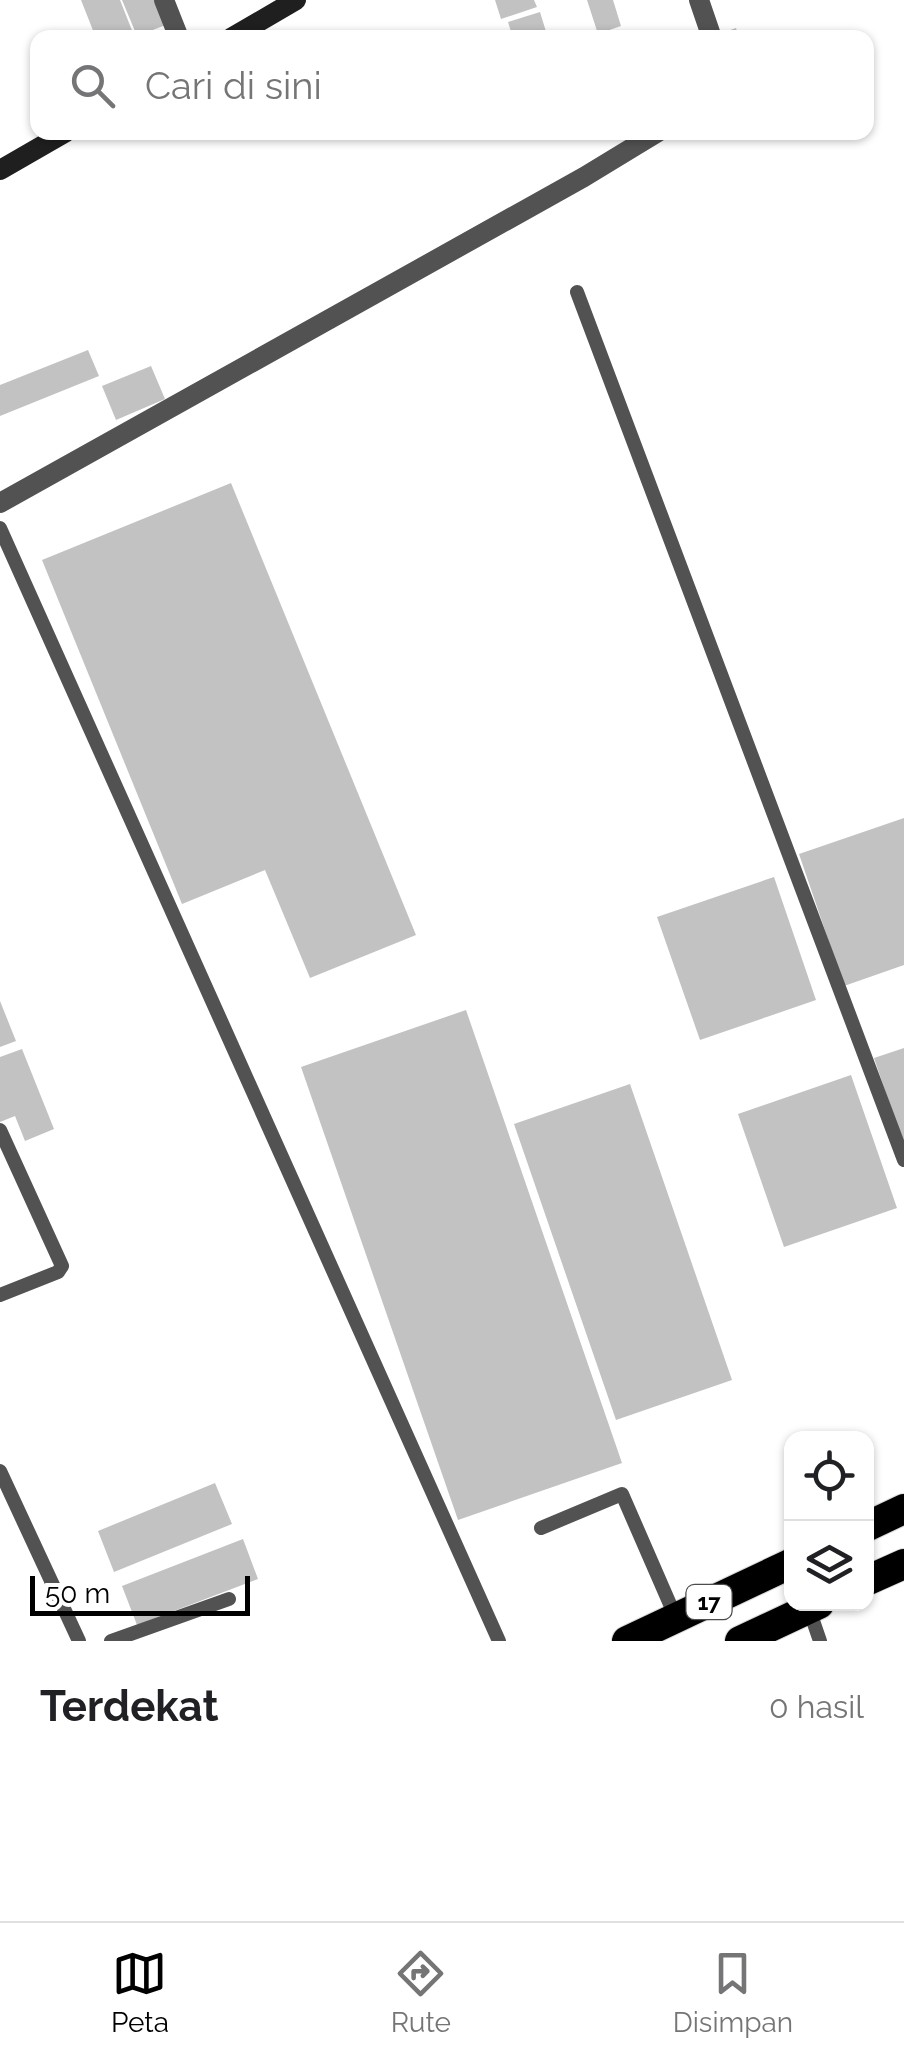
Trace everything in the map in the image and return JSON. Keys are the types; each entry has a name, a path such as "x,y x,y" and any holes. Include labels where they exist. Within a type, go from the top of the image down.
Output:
{"highway":[{"path":"874,1523 904,1509"},
{"path":"874,1577 904,1564"},
{"name":"17","path":"628,1641 784,1567"},
{"name":"17","path":"740,1641 803,1611"}],"street":[{"path":"164,0 176,30"},
{"path":"244,30 296,0"},
{"path":"699,0 709,30"},
{"path":"0,170 52,140"},
{"path":"0,503 645,140"}],"lane":[{"path":"577,292 904,1160"},
{"path":"0,528 499,1641"},
{"path":"0,1130 62,1266 58,1272 0,1295"},
{"path":"0,1471 79,1641"},
{"path":"541,1528 622,1494 676,1618"},
{"path":"111,1641 230,1599"},
{"path":"815,1611 820,1641"}],"building":[{"path":"81,0 120,0 132,30 93,30"},
{"path":"122,0 162,0 171,23 153,30 134,30"},
{"path":"495,0 534,0 537,7 501,19"},
{"path":"587,0 613,0 621,26 597,30"},
{"path":"540,12 546,30 510,30 508,22"},
{"path":"88,350 99,376 0,416 0,385"},
{"path":"151,366 165,399 116,420 102,386"},
{"path":"231,483 416,935 310,978 265,870 182,904 42,560"},
{"path":"904,818 904,965 844,986 799,854"},
{"path":"774,877 816,1000 700,1040 657,917"},
{"path":"0,1001 16,1041 0,1047"},
{"path":"466,1010 622,1463 458,1520 301,1067"},
{"path":"904,1048 904,1143 903,1143 874,1058"},
{"path":"22,1049 54,1129 25,1141 15,1116 0,1122 0,1057"},
{"path":"851,1075 897,1208 784,1247 738,1114"},
{"path":"630,1084 732,1380 616,1420 514,1124"},
{"path":"215,1483 232,1524 114,1572 98,1531"},
{"path":"243,1539 258,1579 137,1625 122,1586"}]}
